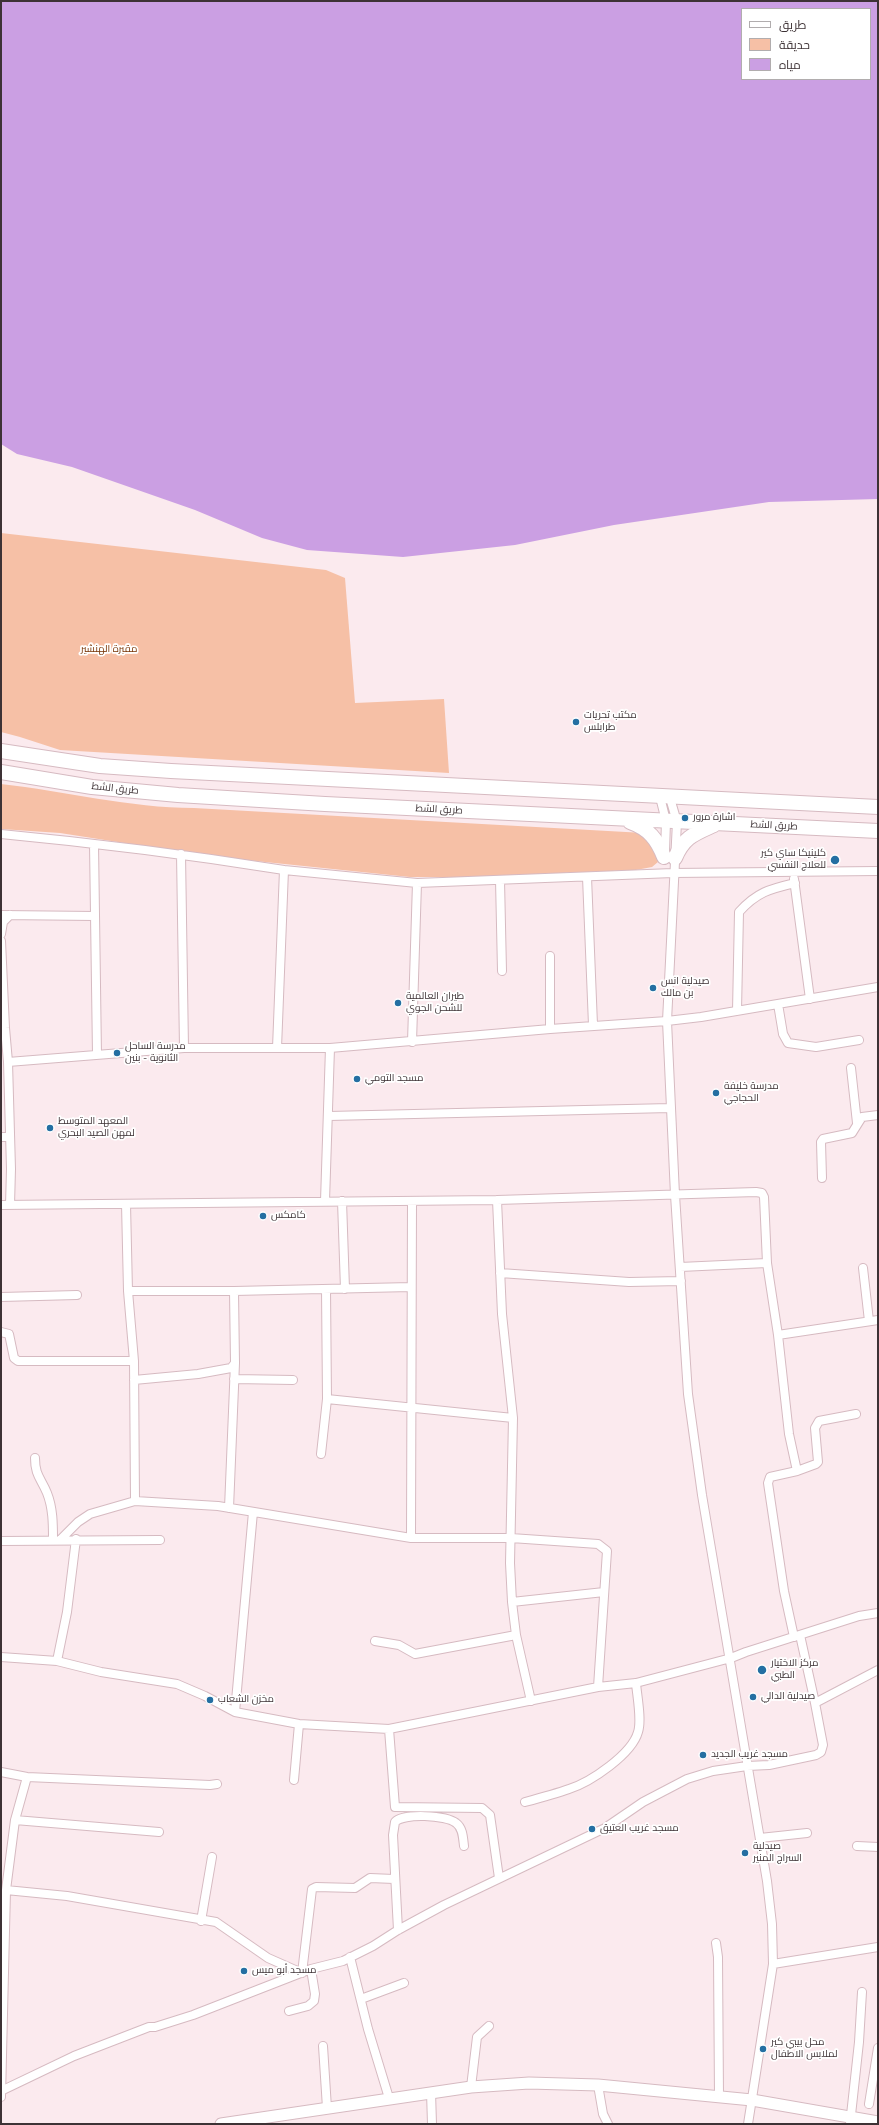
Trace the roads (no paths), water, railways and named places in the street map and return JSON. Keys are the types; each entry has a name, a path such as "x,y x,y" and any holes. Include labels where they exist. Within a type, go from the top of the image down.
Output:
{"highway":[{"path":"1,751 100,766 171,771 878,807"},
{"name":"طريق الشط","path":"4,774 92,787 178,795 672,822 878,831"},
{"path":"622,819 643,827 652,834 672,865"},
{"path":"672,865 679,849 690,836 718,824"}],"street":[{"path":"665,797 672,822 667,1021 670,1108 688,1394 692,1429 760,1838 772,1924 773,1964 748,2124"},
{"path":"1,834 181,854 284,870 417,883 587,877 672,865 794,872 878,871"},
{"path":"94,844 97,1055"},
{"path":"181,854 184,1048"},
{"path":"277,1048 284,870"},
{"path":"794,872 810,999"},
{"path":"587,877 593,1025"},
{"path":"500,880 502,971"},
{"path":"412,1042 417,883"},
{"path":"737,1011 739,912 751,899 769,889 795,883"},
{"path":"1,934 5,915 95,916"},
{"path":"1,941 9,1084 5,1137 11,1169 10,1205"},
{"path":"550,956 550,1029"},
{"path":"8,1062 184,1048 330,1048 593,1025 667,1021 737,1011 878,987"},
{"path":"778,1004 783,1034 788,1043 816,1047 859,1040"},
{"path":"325,1201 329,1116 330,1048"},
{"path":"851,1068 857,1123"},
{"path":"1,1088 9,1084"},
{"path":"329,1116 670,1108"},
{"path":"822,1178 821,1142 827,1138 852,1133 857,1123 866,1115 878,1115"},
{"path":"1,1206 497,1200 762,1193 765,1202 767,1263 778,1335 789,1434 797,1471"},
{"path":"497,1200 502,1314 513,1418 511,1538 512,1602 516,1635 531,1701"},
{"path":"411,1538 410,1407 412,1201"},
{"path":"342,1202 345,1289"},
{"path":"126,1204 128,1291 134,1361 135,1501"},
{"path":"680,1267 767,1263"},
{"path":"863,1268 869,1321"},
{"path":"500,1272 629,1282 680,1281"},
{"path":"128,1291 234,1291 411,1287"},
{"path":"322,1454 327,1399 326,1289"},
{"path":"229,1508 235,1362 234,1291"},
{"path":"1,1297 77,1295"},
{"path":"778,1335 878,1320"},
{"path":"1,1332 9,1334 14,1358 18,1361 134,1361"},
{"path":"134,1380 198,1374 231,1368 235,1362"},
{"path":"234,1379 293,1380"},
{"path":"327,1399 513,1418"},
{"path":"1,2091 74,2056 149,2027 155,2027 193,2015 311,1969 343,1961 374,1946 398,1930 499,1878 605,1828 643,1802 677,1784 714,1771 747,1766 769,1765 816,1756 822,1752 823,1745 815,1703 784,1591 768,1483 770,1477 797,1471 818,1462 815,1428 819,1421 856,1414"},
{"path":"35,1458 36,1474 47,1493 57,1540"},
{"path":"57,1540 90,1514 135,1501 229,1508 411,1538 511,1538 598,1544 606,1551 598,1687"},
{"path":"235,1712 253,1512"},
{"path":"57,1661 67,1612 76,1539"},
{"path":"1,1541 76,1539 160,1540"},
{"path":"512,1602 604,1592"},
{"path":"1,1657 57,1661 101,1672 177,1684 205,1696 235,1712 299,1724 389,1729 598,1687 636,1683 731,1658 859,1616 878,1613"},
{"path":"375,1641 399,1645 415,1654 516,1635"},
{"path":"815,1703 878,1670"},
{"path":"525,1802 570,1789 612,1764 624,1753 635,1740 639,1728 636,1683"},
{"path":"294,1780 299,1724"},
{"path":"389,1729 395,1807 482,1808 490,1815 499,1878"},
{"path":"1,1772 27,1777 210,1785 217,1784"},
{"path":"1,2098 6,1890 15,1820 27,1777"},
{"path":"398,1930 394,1879 393,1828 399,1818 405,1816 447,1818 457,1823 461,1828 464,1846"},
{"path":"15,1820 159,1832"},
{"path":"760,1838 807,1833"},
{"path":"857,1846 878,1846"},
{"path":"201,1921 212,1857"},
{"path":"302,1973 312,1889 322,1887 355,1888 370,1878 394,1879"},
{"path":"6,1890 67,1896 201,1921 216,1922 268,1958 302,1973"},
{"path":"716,1943 718,1957 719,2097"},
{"path":"773,1964 878,1947"},
{"path":"350,1957 362,1999 368,2029 389,2098"},
{"path":"289,2011 308,2006 314,2001 315,1994 311,1969"},
{"path":"362,1999 404,1983"},
{"path":"850,2121 859,2042 862,1992"},
{"path":"471,2087 477,2037 489,2026"},
{"path":"323,2046 327,2108"},
{"path":"869,2104 878,2048"},
{"path":"221,2124 431,2092 471,2087 529,2083 598,2085 752,2100 850,2121 878,2122"},
{"path":"598,2085 603,2114 608,2124"},
{"path":"431,2092 432,2124"}],"water":[{"path":"1,1 878,1 878,499 769,502 614,525 515,545 403,557 307,550 262,538 195,510 72,467 17,454 1,444"}],"place":[{"name":"مكتب تحريات طرابلس","path":"576,722"},
{"name":"اشارة مرور","path":"685,818"},
{"name":"كلينيكا ساي كير للعلاج النفسي","path":"835,860"},
{"name":"صيدلية انس بن مالك","path":"653,988"},
{"name":"طيران العالمية للشحن الجوي","path":"398,1003"},
{"name":"مدرسة الساحل الثانوية - بنين","path":"117,1053"},
{"name":"مسجد التومي","path":"357,1079"},
{"name":"مدرسة خليفة الحجاجي","path":"716,1093"},
{"name":"المعهد المتوسط لمهن الصيد البحري","path":"50,1128"},
{"name":"كامكس","path":"263,1216"},
{"name":"مركز الاختيار الطبي","path":"762,1670"},
{"name":"صيدلية الدالي","path":"753,1697"},
{"name":"مخزن الشعاب","path":"210,1700"},
{"name":"مسجد غريب الجديد","path":"703,1755"},
{"name":"مسجد غريب العتيق","path":"592,1829"},
{"name":"صيدلية السراج المنير","path":"745,1853"},
{"name":"مسجد أبو ميس","path":"244,1971"},
{"name":"محل بيبي كير لملابس الاطفال","path":"763,2049"}],"park label":[{"name":"مقبرة الهنشير","path":"109,650"}]}
